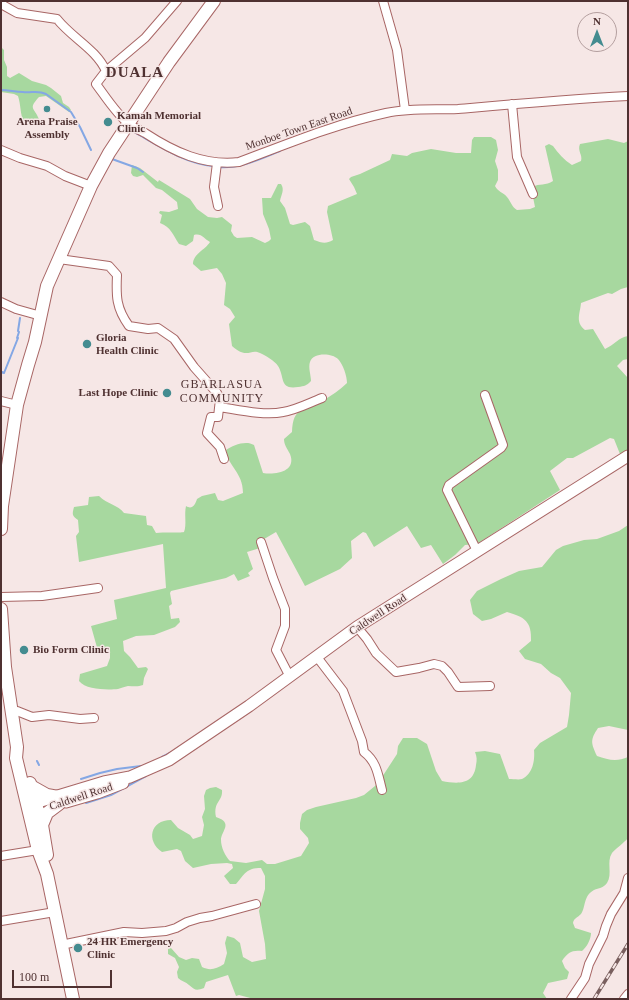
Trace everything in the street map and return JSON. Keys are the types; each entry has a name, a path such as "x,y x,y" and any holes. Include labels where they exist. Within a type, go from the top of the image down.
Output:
{"highway":[{"path":"1,529 2,506 18,405 41,316 47,286 91,186 109,153 169,62 214,1"},
{"path":"1,609 5,667 17,747 16,758 33,808 42,825 48,860 47,874"},
{"path":"17,747 22,752 31,786 38,850 47,874 73,999"},
{"path":"31,786 58,801 47,813 42,825"}],"main road":[{"name":"Caldwell Road","path":"33,808 58,801 104,782 130,777 169,760 290,677 357,627 628,456"}],"street":[{"path":"1,4 17,13 57,19 63,27 98,58 106,71 145,38 177,1"},
{"path":"383,1 397,50 405,110"},
{"name":"Monboe Town East Road","path":"106,71 96,84 108,101 129,124 173,150 190,157 217,163 239,162 333,127 385,113 405,110 457,109 582,98 628,96"},
{"path":"512,104 517,157 533,194"},
{"path":"1,150 46,166 65,176 91,186"},
{"path":"217,163 214,187 218,206"},
{"path":"59,259 109,266 117,275 117,302 122,316 129,326 148,329 158,328 174,339 194,367 217,393 220,399 218,417 211,417 207,433 220,447 224,459"},
{"path":"1,302 16,309 41,316"},
{"path":"477,551 447,490 449,485 501,448 502,445 484,395"},
{"path":"220,407 266,413 282,413 299,408 322,398"},
{"path":"1,401 18,405"},
{"path":"261,542 285,609 285,626 276,650 290,677"},
{"path":"1,597 42,596 98,588"},
{"path":"357,627 376,653 396,672 434,664 442,666 448,672 458,688 490,686"},
{"path":"318,657 343,691 362,741 364,752 371,758 375,766 382,790"},
{"path":"12,711 17,711 32,717 49,715 80,719 94,718"},
{"path":"1,856 38,850"},
{"path":"571,999 585,978 611,914 624,893 628,878"},
{"path":"61,945 124,932 142,933 166,931 200,918 256,904"},
{"path":"1,921 55,912"},
{"path":"624,999 628,994"}],"green space":[{"path":"1,47 4,50 7,76 10,78 19,73 32,81 46,85 61,96 63,103 71,110 69,112 46,96 39,97 33,108 39,119 37,121 29,120 24,123 18,96 1,92"},
{"path":"474,137 491,137 496,140 498,150 495,161 498,170 498,180 495,186 507,197 517,210 535,207 533,187 553,181 545,146 549,144 553,146 566,161 572,165 581,161 579,149 580,144 608,139 624,143 628,141 628,287 612,294 608,293 581,303 579,321 585,330 593,329 605,349 622,338 628,336 628,359 623,360 617,366 628,378 628,449 620,454 614,439 610,438 573,458 567,458 550,471 560,490 477,544 465,545 443,564 431,545 421,548 407,526 374,547 366,533 363,532 351,541 352,558 340,569 305,586 276,532 259,542 260,548 247,552 253,569 248,573 250,576 238,581 234,574 226,578 171,591 172,604 169,606 171,619 179,618 180,622 175,627 154,635 136,636 123,641 124,651 138,668 146,667 148,669 143,685 128,686 118,689 97,689 82,684 79,681 80,674 107,666 110,658 110,650 98,651 91,626 117,619 114,600 166,588 163,544 79,562 76,536 79,532 78,520 73,515 74,507 88,505 89,497 99,496 122,510 124,513 146,516 147,525 152,526 156,533 184,532 186,506 192,507 197,499 202,496 215,493 218,500 223,501 243,493 241,480 227,456 226,450 232,446 240,444 247,443 254,445 263,473 279,473 284,471 290,465 291,460 284,439 292,432 297,413 329,397 347,383 342,364 338,359 323,354 315,356 310,362 309,369 311,381 307,385 288,387 285,385 277,364 272,360 260,353 245,353 232,346 229,324 235,317 230,309 224,305 226,283 222,274 217,268 201,271 193,264 195,257 210,242 201,236 194,235 193,241 186,246 179,244 169,229 160,223 162,215 159,213 160,211 169,212 178,209 177,202 162,190 156,188 143,175 137,177 133,176 131,173 132,165 140,168 158,182 159,180 190,199 197,209 208,217 222,217 232,225 231,231 237,238 252,237 265,243 271,239 263,214 262,198 271,198 278,184 281,184 283,190 280,201 285,208 290,224 293,225 305,222 310,226 314,240 326,243 333,240 327,212 328,206 357,194 349,179 351,177 390,160 392,154 407,156 412,153 431,149 456,153 471,153 472,140"},
{"path":"628,525 628,730 609,726 598,728 592,742 597,756 612,760 620,760 628,757 628,838 612,853 610,857 609,879 607,883 590,892 586,898 583,911 573,921 575,928 591,933 591,935 587,945 582,951 570,952 562,961 565,968 569,972 567,979 548,983 543,993 547,999 254,999 239,995 236,996 228,975 206,982 204,988 197,990 178,978 177,972 179,967 175,958 168,954 168,949 171,948 179,957 186,960 192,958 199,959 202,967 213,969 224,964 227,953 225,943 227,936 234,938 240,943 243,957 252,962 266,959 259,911 265,889 265,876 261,868 256,868 246,872 236,884 230,884 224,876 233,868 232,864 211,864 193,868 185,861 181,851 177,849 162,852 157,847 152,837 158,823 171,820 178,828 190,835 193,839 202,836 204,825 202,817 205,809 204,796 206,790 216,787 222,790 222,794 215,812 216,817 221,819 225,825 221,843 226,857 230,861 246,863 262,860 267,864 275,864 301,856 309,843 308,838 300,829 302,814 307,810 316,807 364,795 375,786 384,774 397,754 398,746 403,738 417,738 427,744 436,771 442,781 459,783 469,780 475,772 477,760 475,752 485,751 500,754 509,779 522,779 526,777 531,770 534,750 540,743 567,727 571,693 560,678 551,673 541,664 525,659 519,651 531,641 529,625 523,618 507,612 482,621 473,614 470,600 477,591 501,579 519,571 542,567 556,550 563,546 584,540 597,539 619,531"}],"waterway":[{"path":"1,90 38,92 46,94 71,112 91,150"},
{"path":"134,132 182,158 213,166"},
{"path":"218,167 242,165 280,151"},
{"path":"112,159 137,168 143,172"},
{"path":"1,374 2,372 4,373 18,338 20,318"},
{"path":"162,757 172,752"},
{"path":"37,761 39,765"},
{"path":"81,779 117,769 141,766"},
{"path":"86,803 111,795 146,776"}],"railway":[{"path":"594,999 628,944"}],"place":[{"name":"Arena Praise Assembly","path":"47,109"},
{"name":"Kamah Memorial Clinic","path":"108,122"},
{"name":"Gloria Health Clinic","path":"87,344"},
{"name":"Last Hope Clinic","path":"167,393"},
{"name":"Bio Form Clinic","path":"24,650"},
{"name":"24 HR Emergency Clinic","path":"78,948"}],"district":[{"name":"DUALA","path":"135,73"},
{"name":"GBARLASUA COMMUNITY","path":"222,392"}]}
